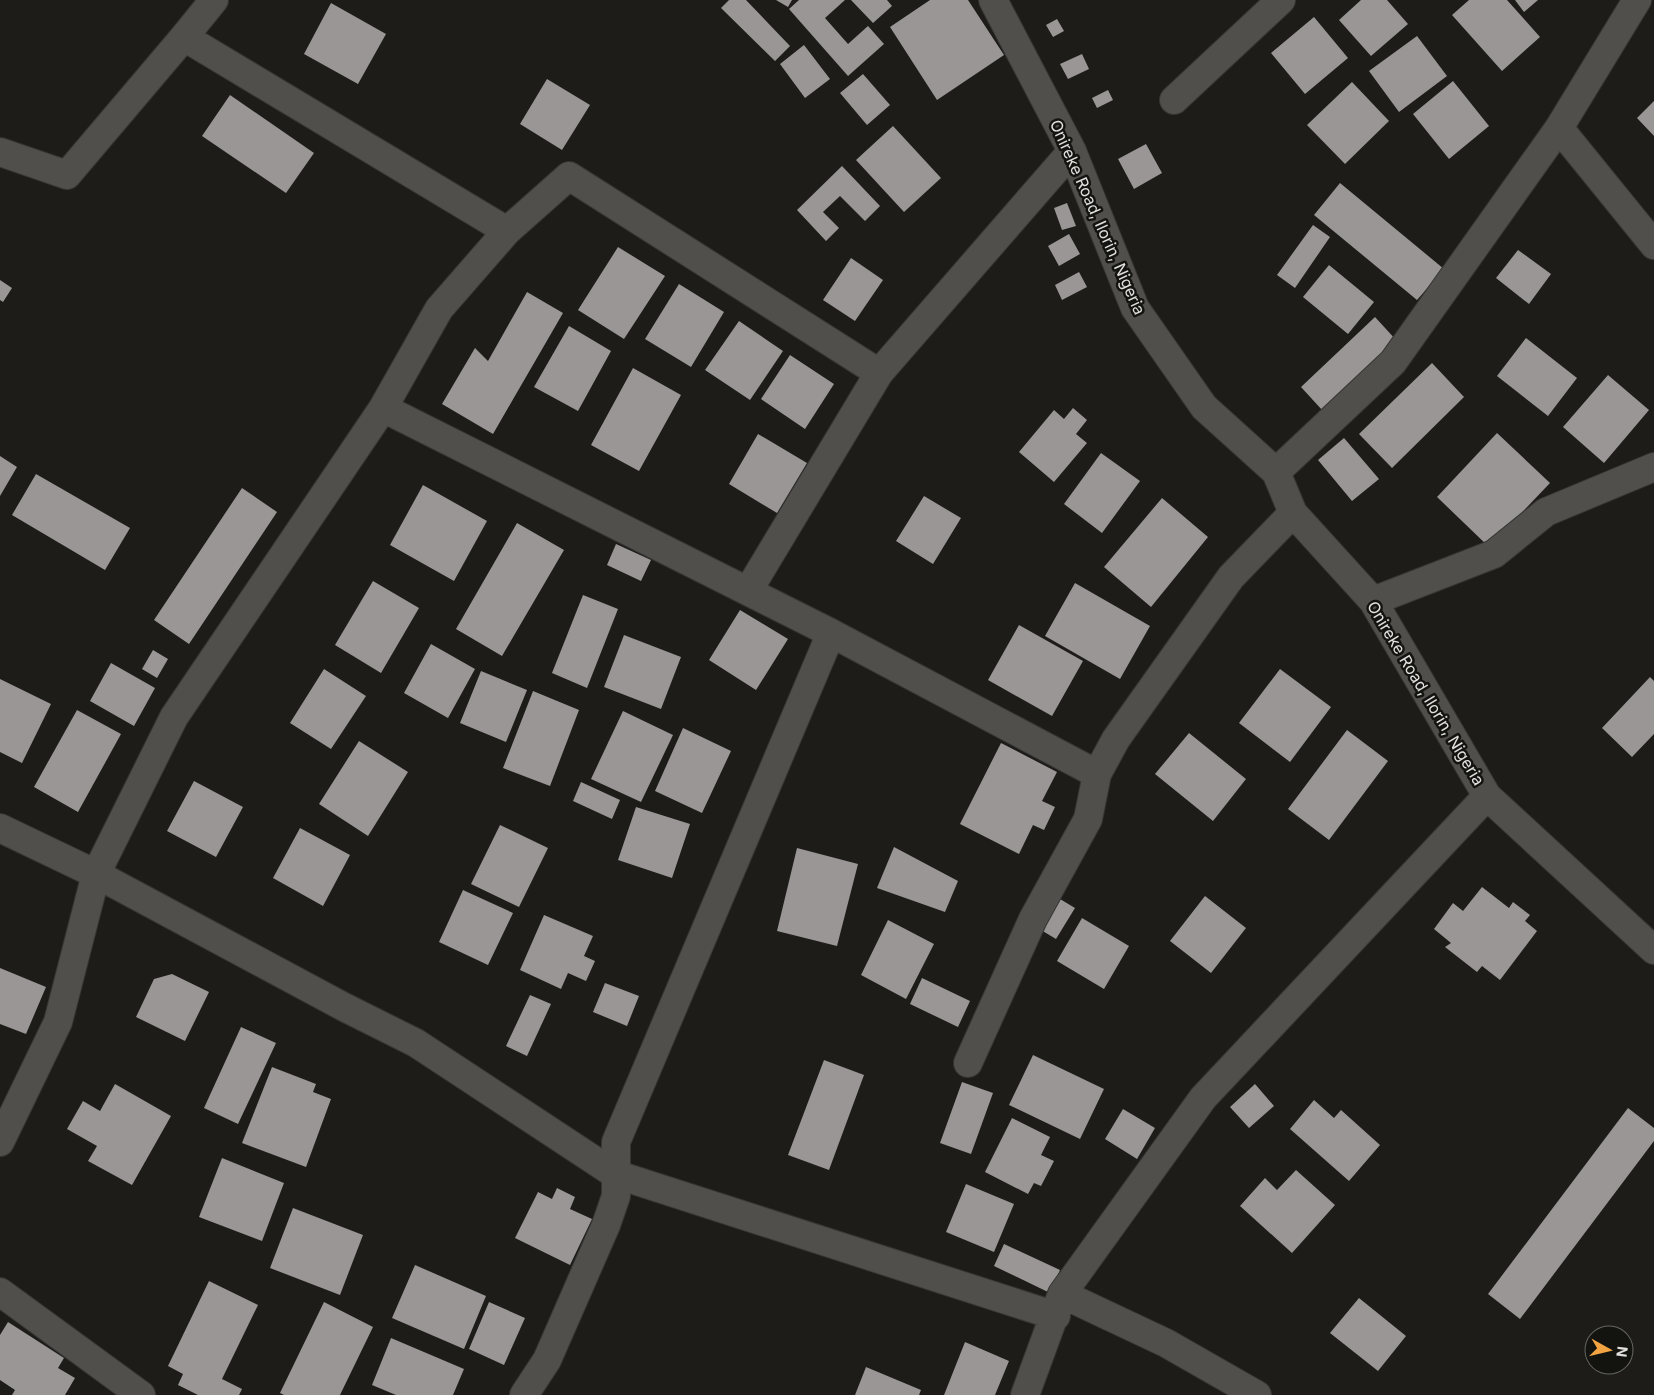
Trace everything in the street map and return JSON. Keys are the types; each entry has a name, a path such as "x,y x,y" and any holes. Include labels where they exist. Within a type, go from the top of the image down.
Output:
{"street":[{"path":"0,152 67,175 214,0"},
{"name":"Onireke Road, Ilorin, Nigeria","path":"993,0 1072,151 1135,308 1204,407 1276,472 1293,512 1373,601 1487,796 1650,936"},
{"path":"1174,100 1281,0"},
{"path":"1276,472 1393,362 1559,128 1637,0"},
{"path":"184,37 507,231"},
{"path":"1559,128 1654,245"},
{"path":"748,591 879,373 1072,151"},
{"path":"0,1142 58,1022 96,874 174,717 383,408 439,309 507,231 569,176 879,373"},
{"path":"383,408 831,633 1097,774"},
{"path":"1373,601 1494,554 1546,512 1654,467"},
{"path":"968,1063 1033,919 1088,819 1097,774 1116,739 1231,577 1293,512"},
{"path":"524,1395 547,1360 606,1225 616,1196 616,1142 831,633"},
{"path":"1025,1395 1059,1305 1203,1098 1487,796"},
{"path":"0,828 96,874 344,1007 416,1043 615,1174 1059,1305 1166,1343 1257,1395"},
{"path":"0,1292 141,1395"}],"building":[{"path":"729,0 746,0 790,46 775,61 721,8"},
{"path":"776,0 792,0 788,7"},
{"path":"799,0 845,0 825,18 848,44 868,26 884,44 848,76 789,9"},
{"path":"851,0 887,0 892,6 873,23"},
{"path":"930,0 968,0 1004,55 937,100 890,27"},
{"path":"1361,0 1387,0 1408,24 1371,56 1339,20"},
{"path":"1469,0 1507,0 1540,37 1502,71 1452,15"},
{"path":"1515,0 1538,0 1524,12"},
{"path":"331,3 386,34 358,84 304,54"},
{"path":"1314,17 1348,58 1305,94 1271,53"},
{"path":"1057,19 1064,31 1053,37 1046,25"},
{"path":"1417,36 1447,76 1399,112 1369,71"},
{"path":"804,45 830,79 805,98 780,64"},
{"path":"1082,54 1089,69 1068,79 1060,64"},
{"path":"863,74 890,105 867,125 840,93"},
{"path":"547,79 590,105 562,150 520,124"},
{"path":"1453,81 1489,126 1449,159 1413,114"},
{"path":"1352,82 1389,121 1345,164 1307,125"},
{"path":"1108,90 1113,100 1097,108 1092,98"},
{"path":"230,95 314,153 286,193 202,136"},
{"path":"1654,101 1654,136 1637,118"},
{"path":"893,126 941,178 904,212 856,160"},
{"path":"1146,144 1162,173 1134,189 1118,159"},
{"path":"842,166 880,206 865,221 840,196 823,212 839,228 826,241 797,210"},
{"path":"1340,183 1444,269 1417,300 1314,215"},
{"path":"1067,203 1076,226 1062,230 1054,208"},
{"path":"1313,225 1330,237 1295,288 1277,275"},
{"path":"1069,234 1080,254 1059,266 1048,246"},
{"path":"618,247 665,276 624,339 578,310"},
{"path":"1518,250 1551,274 1529,304 1496,278"},
{"path":"851,258 883,280 855,321 823,300"},
{"path":"1329,265 1374,302 1348,334 1303,297"},
{"path":"1079,272 1087,287 1062,300 1055,285"},
{"path":"0,280 12,288 3,302 0,300"},
{"path":"679,284 724,312 691,367 645,339"},
{"path":"527,292 563,313 493,434 442,404 475,348 488,361"},
{"path":"1375,317 1397,341 1323,411 1301,387"},
{"path":"739,321 783,351 750,400 705,370"},
{"path":"569,326 611,351 578,411 534,387"},
{"path":"1526,338 1577,378 1548,416 1497,376"},
{"path":"790,355 834,384 805,429 761,399"},
{"path":"1432,363 1464,397 1392,468 1359,434"},
{"path":"633,368 681,395 639,471 591,445"},
{"path":"1608,375 1649,410 1604,463 1563,427"},
{"path":"1073,408 1087,420 1076,434 1087,443 1054,482 1019,452 1054,410 1064,419"},
{"path":"1497,433 1550,483 1489,547 1437,497"},
{"path":"758,434 807,463 777,513 729,484"},
{"path":"1344,438 1379,479 1352,501 1318,460"},
{"path":"1101,453 1140,481 1102,533 1064,504"},
{"path":"0,456 17,467 0,496"},
{"path":"36,474 130,528 105,570 12,515"},
{"path":"423,485 487,521 454,581 390,545"},
{"path":"242,488 277,512 189,644 154,620"},
{"path":"924,496 961,518 933,564 896,541"},
{"path":"1162,498 1208,537 1151,607 1104,567"},
{"path":"517,523 564,550 502,656 456,629"},
{"path":"616,544 651,560 641,581 607,565"},
{"path":"373,581 419,608 381,673 335,645"},
{"path":"1075,583 1150,626 1120,679 1045,636"},
{"path":"583,595 618,609 587,688 552,673"},
{"path":"740,610 788,639 756,690 709,660"},
{"path":"1019,625 1083,661 1052,716 988,680"},
{"path":"624,635 681,657 661,709 604,687"},
{"path":"431,644 475,669 448,718 404,693"},
{"path":"153,650 168,659 157,678 142,669"},
{"path":"111,663 155,688 134,726 90,701"},
{"path":"324,669 366,696 331,749 290,723"},
{"path":"1280,669 1331,707 1290,762 1239,723"},
{"path":"481,671 527,690 506,742 460,723"},
{"path":"1650,677 1654,681 1654,734 1632,757 1602,728"},
{"path":"0,679 51,704 22,763 0,752"},
{"path":"533,691 579,710 550,786 503,768"},
{"path":"77,710 121,734 78,812 34,787"},
{"path":"623,711 673,735 641,802 591,779"},
{"path":"683,728 731,751 702,813 655,791"},
{"path":"1347,730 1388,761 1329,840 1288,809"},
{"path":"1189,733 1246,779 1213,821 1155,774"},
{"path":"359,741 408,772 368,836 319,804"},
{"path":"1001,743 1057,772 1042,801 1055,807 1044,830 1033,825 1019,854 960,824"},
{"path":"194,781 243,807 216,857 167,831"},
{"path":"581,782 620,800 612,819 573,801"},
{"path":"636,807 690,824 672,878 618,860"},
{"path":"500,825 548,848 519,907 471,884"},
{"path":"300,828 350,855 323,906 273,878"},
{"path":"894,847 958,881 945,912 877,888"},
{"path":"797,848 858,864 837,946 777,931"},
{"path":"1482,887 1509,908 1513,902 1530,915 1525,921 1537,931 1500,980 1482,966 1477,972 1445,947 1451,943 1434,929 1453,903 1463,911"},
{"path":"463,890 513,913 488,965 439,942"},
{"path":"1055,896 1075,908 1056,939 1036,927"},
{"path":"1205,896 1246,928 1211,973 1170,941"},
{"path":"544,915 593,936 584,956 595,961 586,981 568,973 561,989 520,970"},
{"path":"1082,918 1129,946 1104,989 1057,961"},
{"path":"888,920 934,944 906,999 861,975"},
{"path":"0,968 46,987 26,1034 0,1024"},
{"path":"172,974 209,992 185,1041 136,1017 154,979"},
{"path":"922,978 970,1001 958,1027 910,1004"},
{"path":"605,983 639,996 627,1026 593,1012"},
{"path":"530,995 551,1004 527,1056 506,1046"},
{"path":"241,1027 276,1043 238,1124 204,1108"},
{"path":"1033,1055 1104,1089 1080,1139 1009,1105"},
{"path":"824,1060 864,1075 829,1170 788,1155"},
{"path":"272,1067 316,1084 313,1092 331,1099 306,1167 242,1143"},
{"path":"962,1082 993,1093 971,1154 940,1143"},
{"path":"115,1084 171,1116 132,1185 88,1161 97,1146 67,1129 83,1101 100,1111"},
{"path":"1255,1084 1274,1106 1249,1128 1230,1107"},
{"path":"1314,1100 1334,1118 1341,1110 1380,1145 1349,1181 1290,1129"},
{"path":"1628,1108 1654,1128 1654,1141 1520,1319 1488,1294"},
{"path":"1123,1109 1155,1128 1137,1159 1105,1139"},
{"path":"1012,1118 1050,1137 1041,1155 1054,1161 1041,1186 1034,1183 1028,1194 985,1172"},
{"path":"222,1158 284,1183 262,1241 199,1217"},
{"path":"1296,1170 1335,1205 1292,1253 1240,1206 1265,1178 1277,1190"},
{"path":"966,1184 1014,1204 994,1252 946,1232"},
{"path":"557,1188 575,1197 570,1209 592,1219 570,1265 515,1238 538,1192 552,1199"},
{"path":"293,1208 363,1235 340,1295 270,1268"},
{"path":"1004,1244 1060,1270 1050,1293 994,1266"},
{"path":"415,1265 486,1296 464,1349 392,1318"},
{"path":"209,1281 258,1305 222,1379 242,1389 239,1395 198,1395 178,1385 183,1374 168,1366"},
{"path":"1359,1298 1406,1336 1378,1371 1330,1333"},
{"path":"324,1302 373,1327 340,1395 284,1395 280,1393"},
{"path":"489,1302 525,1318 504,1365 469,1349"},
{"path":"8,1322 64,1358 58,1368 75,1378 65,1395 12,1395 15,1390 0,1380 0,1335"},
{"path":"391,1338 464,1369 453,1395 396,1395 372,1385"},
{"path":"965,1342 1009,1361 995,1395 944,1395"},
{"path":"866,1367 921,1390 919,1395 855,1395"}]}
